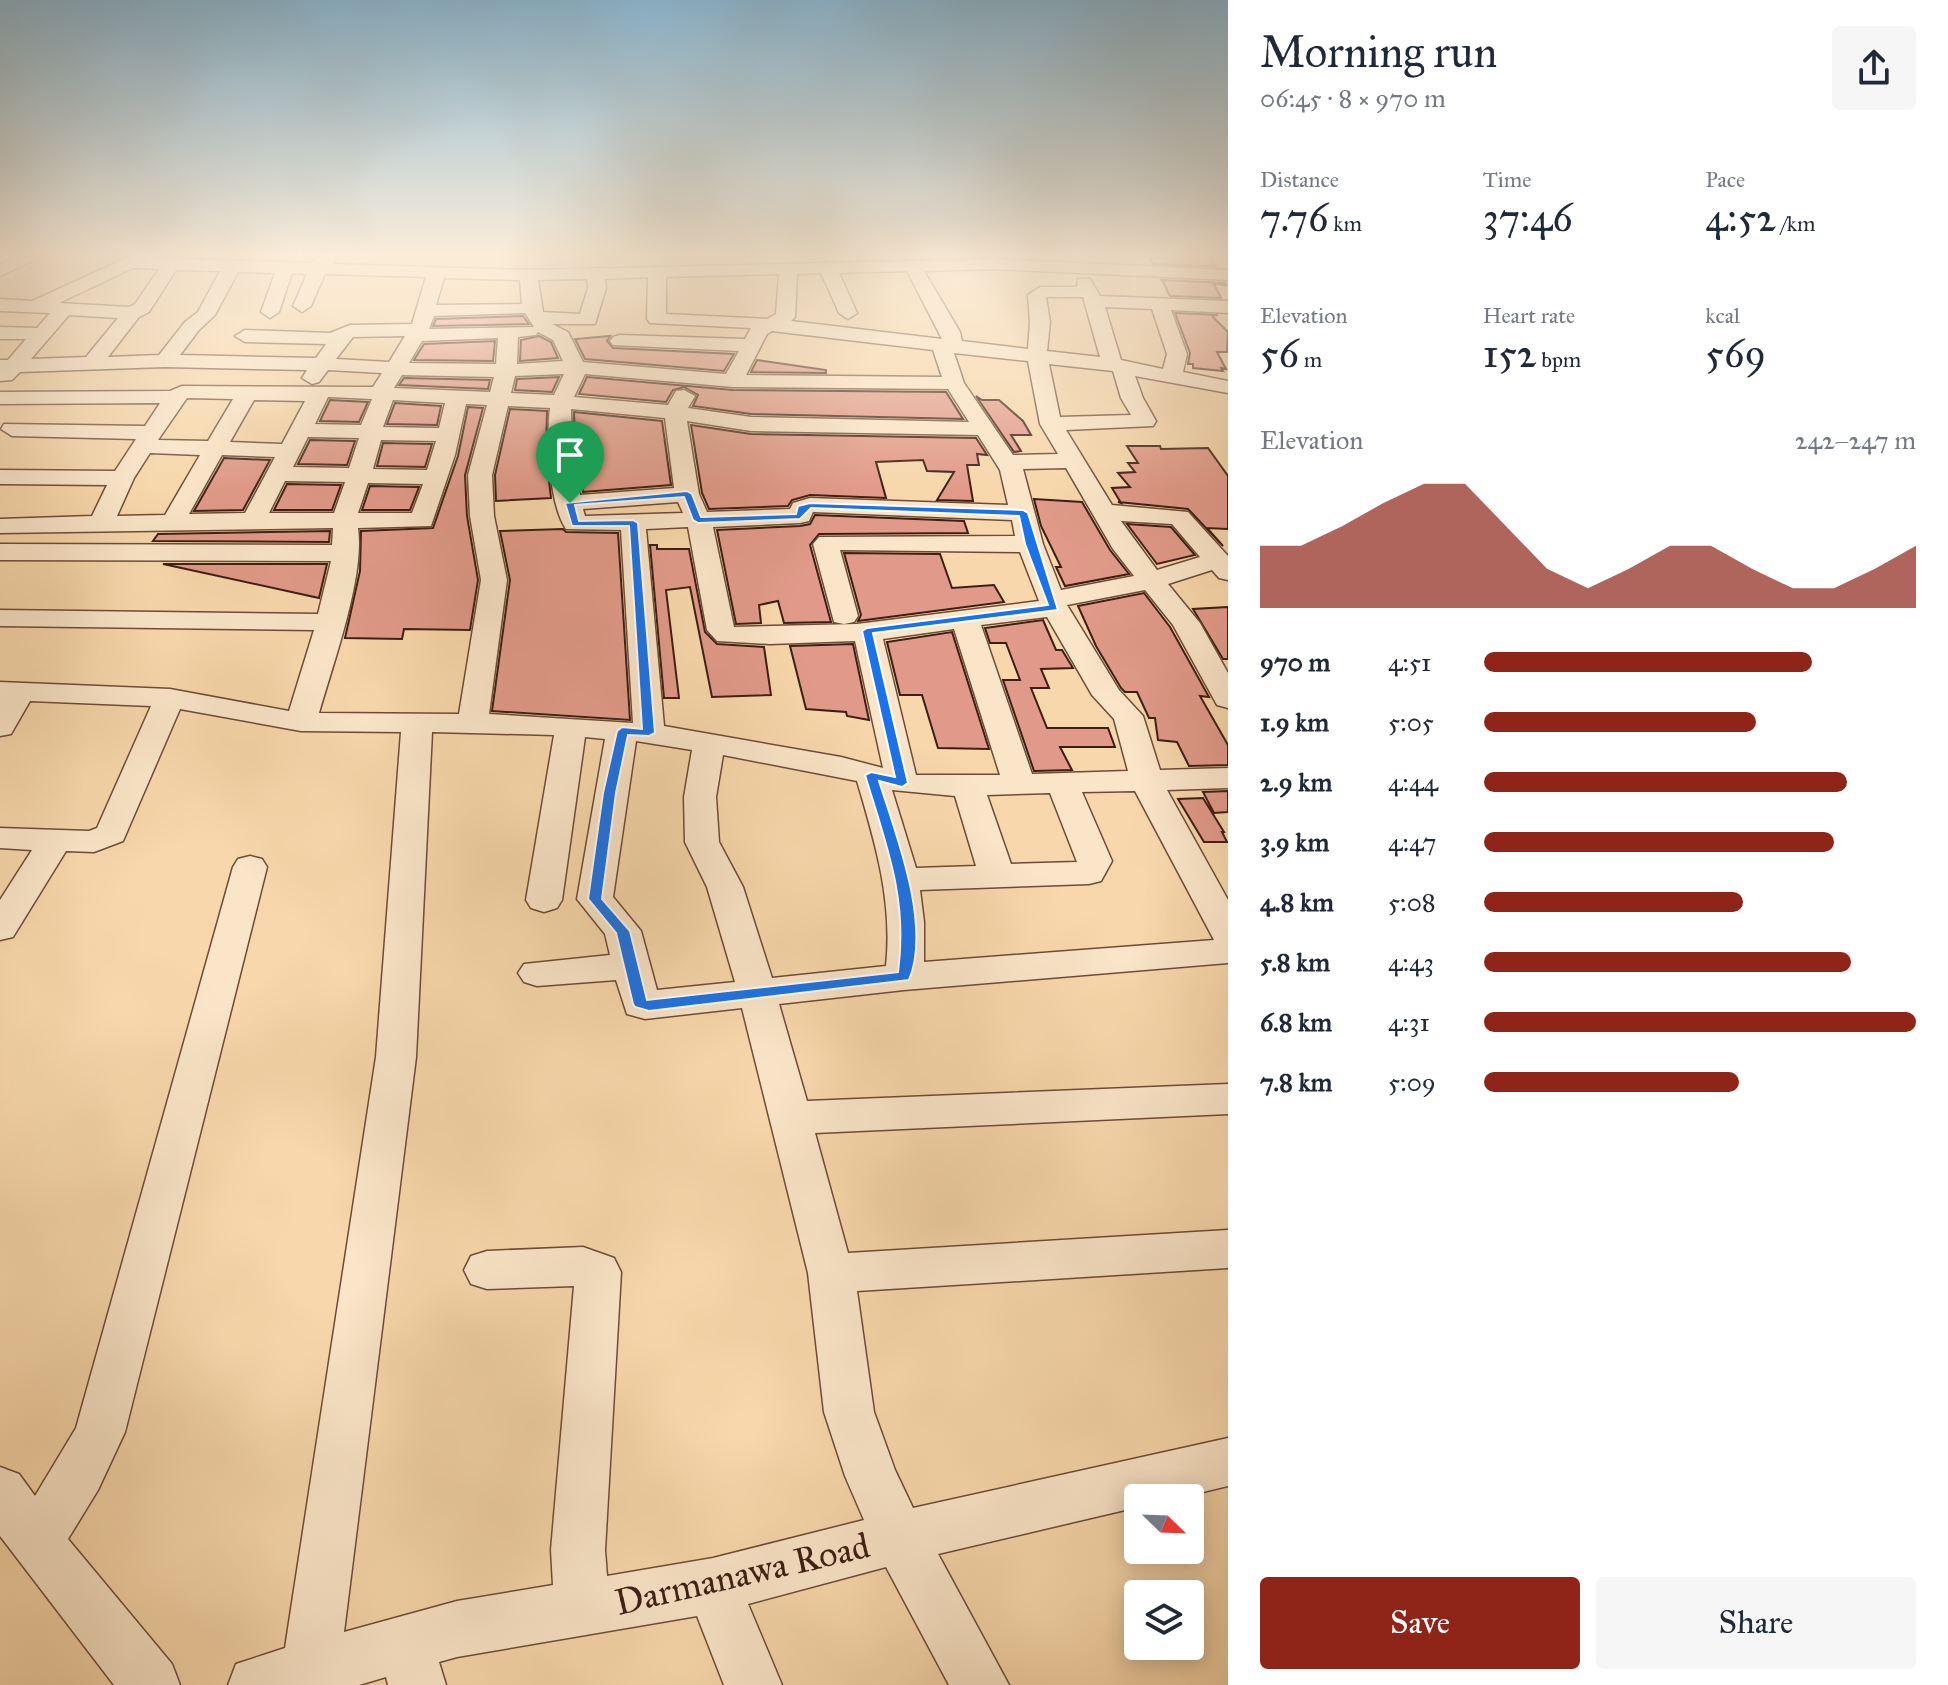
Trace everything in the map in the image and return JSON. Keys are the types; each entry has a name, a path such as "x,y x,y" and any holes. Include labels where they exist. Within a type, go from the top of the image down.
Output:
{"street":[{"path":"0,333 42,334"},
{"path":"92,363 116,333"},
{"path":"165,361 187,333"},
{"path":"245,336 337,337 346,333"},
{"path":"380,393 416,333"},
{"path":"473,722 494,580 482,516 480,475 506,370 508,333"},
{"path":"559,333 576,367 562,402 558,434 575,524 800,516 802,508 810,505 1023,513"},
{"path":"733,381 759,333"},
{"path":"824,333 837,334 894,361 954,383"},
{"path":"950,333 948,346 954,383 1008,462 1030,544 1053,604 1107,695 1128,716 1147,782 1228,933"},
{"path":"1037,333 1037,357 1051,424 1076,461 1126,549 1186,623 1228,699"},
{"path":"1051,424 1145,421 1117,365 1105,333"},
{"path":"1172,375 1177,354 1173,333"},
{"path":"0,382 7,365 42,334"},
{"path":"826,388 837,334"},
{"path":"312,388 339,340 337,337"},
{"path":"620,341 752,345"},
{"path":"104,517 122,478 175,397 185,391 247,393 312,388 497,398 675,413 751,424 826,388 894,361 948,346 1117,365 1228,387"},
{"path":"7,365 165,361 323,364 447,371 576,367 826,388 986,429"},
{"path":"112,398 129,372"},
{"path":"6,437 52,373"},
{"path":"694,379 675,413 687,494 698,520 721,630 727,635 806,636 856,623 964,617 1053,604 1223,566"},
{"path":"253,520 320,396 312,388"},
{"path":"139,552 165,523 247,393"},
{"path":"301,722 346,553 347,527 344,519 370,442 369,432 384,396 380,393"},
{"path":"0,510 165,523 344,519 422,521 457,396"},
{"path":"0,398 175,397"},
{"path":"6,437 75,430 215,448 291,451"},
{"path":"43,477 75,430"},
{"path":"303,430 448,435"},
{"path":"1008,462 1076,461"},
{"path":"279,474 436,477"},
{"path":"0,477 122,478"},
{"path":"570,503 687,494"},
{"path":"1104,512 1179,517 1223,566"},
{"path":"0,526 104,517"},
{"path":"633,523 636,732 610,793 595,899 623,931 641,1004 904,977 1228,951"},
{"path":"904,977 909,941 904,879 886,779 856,623 826,544 1030,544"},
{"path":"0,579 10,552 346,553"},
{"path":"964,617 1020,786"},
{"path":"0,618 330,622"},
{"path":"0,727 10,691 170,698 301,722 473,722 636,732 709,743 886,779 968,787 1228,778"},
{"path":"0,838 94,842 111,834 170,698"},
{"path":"311,1668 396,1057 417,722"},
{"path":"544,900 571,727"},
{"path":"709,743 700,797 702,842 725,887 757,992 831,1273 849,1412 871,1476 899,1537 980,1685"},
{"path":"904,879 1089,873 1095,861 1063,785"},
{"path":"968,787 997,876"},
{"path":"0,928 55,841"},
{"path":"36,1542 80,1473 100,1432 250,867"},
{"path":"537,973 631,966"},
{"path":"790,1118 1228,1099"},
{"path":"831,1273 1228,1249"},
{"path":"487,1270 583,1266 598,1272 578,1550 582,1609"},
{"name":"Darmanawa Road","path":"257,1685 311,1668 411,1664 457,1629 713,1586 899,1537 1228,1462"},
{"path":"0,1492 36,1542 151,1685"},
{"path":"713,1586 753,1685"}],"building":[{"path":"1182,333 1228,333 1227,352 1217,352 1226,369 1221,368 1223,371 1193,368 1193,364 1188,364 1190,353"},
{"path":"539,336 551,342 558,358 520,361 521,340"},
{"path":"610,336 607,341 613,348 734,354 724,371 585,359 575,339"},
{"path":"495,341 493,361 414,360 424,344"},
{"path":"757,360 826,370 826,373 751,372"},
{"path":"559,377 552,392 515,390 517,379"},
{"path":"587,377 733,390 946,392 963,419 751,414 693,406 698,395 684,387 673,390 666,402 579,394"},
{"path":"404,378 490,380 488,389 399,385"},
{"path":"976,396 982,400 999,400 1023,421 1031,435 1011,435 1021,451 1014,452"},
{"path":"330,400 368,402 359,422 320,421"},
{"path":"395,403 441,406 437,425 387,424"},
{"path":"468,407 483,408 465,475 467,516 478,580 470,630 404,629 402,639 345,638 360,571 361,531 433,528 458,456"},
{"path":"510,409 547,411 546,453 551,498 496,501 495,475"},
{"path":"574,412 662,421 671,485 583,492 575,444"},
{"path":"691,425 751,434 976,438 987,455 977,454 979,465 967,465 973,501 937,500 954,472 927,471 923,460 876,462 886,498 810,495 792,500 788,506 709,509 702,493"},
{"path":"310,440 355,441 347,465 298,464"},
{"path":"383,443 432,444 425,467 377,466"},
{"path":"1127,446 1208,448 1228,476 1228,529 1207,528 1223,546 1188,509 1121,502 1112,488 1130,487 1118,473 1135,472 1128,463 1138,463"},
{"path":"224,458 270,460 243,510 194,511"},
{"path":"287,484 341,485 332,510 274,510"},
{"path":"370,486 419,487 410,510 362,510"},
{"path":"1034,499 1082,502 1110,550 1129,574 1065,586 1056,567 1061,567 1041,526"},
{"path":"815,515 964,521 968,533 819,534 810,545 831,622 784,623 778,601 759,605 761,623 736,624 717,530 800,526 810,524"},
{"path":"1127,524 1171,527 1195,555 1157,564"},
{"path":"563,529 566,532 618,533 630,720 492,711 510,580 500,531"},
{"path":"330,531 329,542 153,541 158,534"},
{"path":"650,545 657,545 657,549 689,549 705,632 717,644 764,647 771,695 712,697 690,587 666,590 679,698 664,698"},
{"path":"844,553 940,554 952,588 994,585 1004,602 858,621 861,615"},
{"path":"163,564 327,564 319,598"},
{"path":"1144,593 1170,627 1209,697 1200,696 1228,745 1228,765 1189,766 1177,742 1158,740 1155,718 1149,718 1137,692 1125,692 1121,688 1096,646 1078,606"},
{"path":"1228,607 1228,659 1223,659 1193,609"},
{"path":"1043,620 1056,650 1062,650 1073,668 1041,669 1049,688 1031,688 1047,728 1108,728 1115,747 1060,747 1072,770 1034,771 1003,680 1020,680 1006,643 990,643 985,628"},
{"path":"952,632 989,749 938,748 922,695 900,695 887,642"},
{"path":"853,644 869,720 847,716 846,712 806,709 790,646"},
{"path":"1228,791 1228,812 1214,813 1203,792"},
{"path":"1203,798 1227,842 1204,842 1178,799"}],"route":[{"path":"687,494 698,520 800,516 802,508 810,505 1023,513 1030,544 1055,608 867,631 902,783 871,775 904,879 909,941 904,977 649,1006 641,1004 623,931 595,899 622,731 649,733 633,523 574,524 570,503 687,494"}]}
